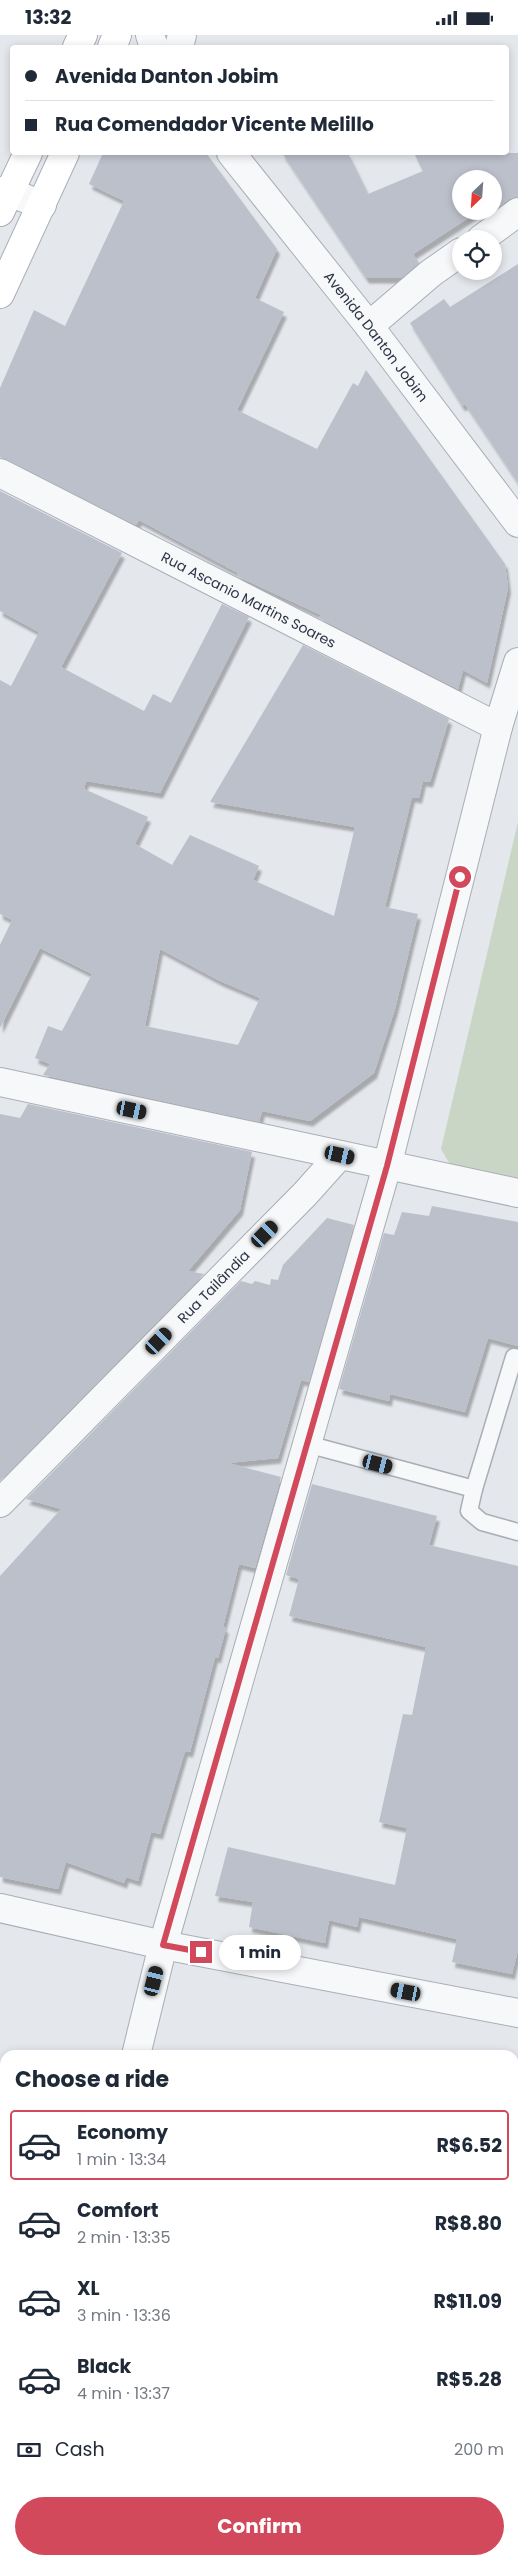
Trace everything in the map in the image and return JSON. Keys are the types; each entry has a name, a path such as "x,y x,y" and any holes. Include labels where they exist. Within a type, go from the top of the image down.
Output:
{"main road":[{"path":"3,199 27,155"},
{"path":"0,295 64,155"}],"street":[{"name":"Avenida Danton Jobim","path":"233,155 369,326 518,523"},
{"path":"3,199 42,205"},
{"path":"493,230 518,212"},
{"path":"369,326 452,259"},
{"name":"Rua Ascanio Martins Soares","path":"0,473 498,727"},
{"path":"137,2050 163,1945 387,1166 498,727 518,662"},
{"path":"0,1082 518,1193"},
{"name":"Rua Tailândia","path":"0,1503 305,1194 340,1155"},
{"path":"0,1907 163,1945 518,2013"}],"lane":[{"path":"514,1357 469,1511 474,1518 518,1532"},
{"path":"307,1444 474,1489"}],"green space":[{"path":"518,822 518,1186 455,1173 441,1149"}],"building":[{"path":"509,153 518,153 518,197 509,199 502,204 502,170 452,170 452,220 465,220 413,254 419,263 401,278 366,278 283,155 349,155 368,194 423,171 415,155 509,155"},
{"path":"102,155 207,155 277,249 255,298 284,312 237,410 317,449 353,383 358,386 366,370 505,564 508,588 487,683 463,670 458,689 319,618 321,615 237,576 238,573 139,520 136,525 0,457 0,388 34,310 65,326 124,201 89,184"},
{"path":"518,264 518,483 465,404 462,406 410,323 444,299 450,307 493,280 502,280 502,274"},
{"path":"0,491 122,553 61,667 144,711 153,694 171,703 222,604 249,617 160,793 86,781 84,789 148,817 135,844 172,865 190,835 259,866 253,880 334,916 355,827 210,802 303,645 449,719 430,782 423,781 419,798 412,797 385,907 418,914 395,1009 374,1073 310,1121 262,1111 259,1122 43,1075 50,1064 35,1058 48,1026 62,1031 92,974 40,948 0,1028 0,945 12,920 0,914 0,680 11,686 39,632 0,611","holes":["160,949 220,981 260,998 238,1045 145,1026"]},
{"path":"28,1104 252,1152 240,1210 188,1271 204,1274 0,1481 0,1114 20,1118"},
{"path":"432,1206 518,1222 518,1346 488,1338 465,1412 390,1394 389,1401 339,1389 384,1233 394,1235 402,1212 429,1216"},
{"path":"327,1218 354,1225 309,1382 301,1380 278,1458 228,1463 281,1477 255,1568 239,1564 223,1627 226,1628 218,1658 215,1657 190,1752 185,1751 160,1834 151,1832 138,1881 126,1877 124,1883 66,1862 58,1889 0,1877 0,1576 61,1509 26,1499 241,1281 252,1284 255,1281 270,1285 271,1279 278,1280 283,1265"},
{"path":"312,1484 437,1516 429,1545 518,1566 518,1950 512,1974 452,1962 457,1939 359,1917 357,1927 329,1920 325,1943 249,1927 253,1902 215,1896 228,1847 395,1885 407,1828 379,1822 403,1714 412,1715 426,1647 289,1616 299,1579 286,1575"}],"route":[{"path":"201,1952 163,1945 387,1166 460,877"}]}
